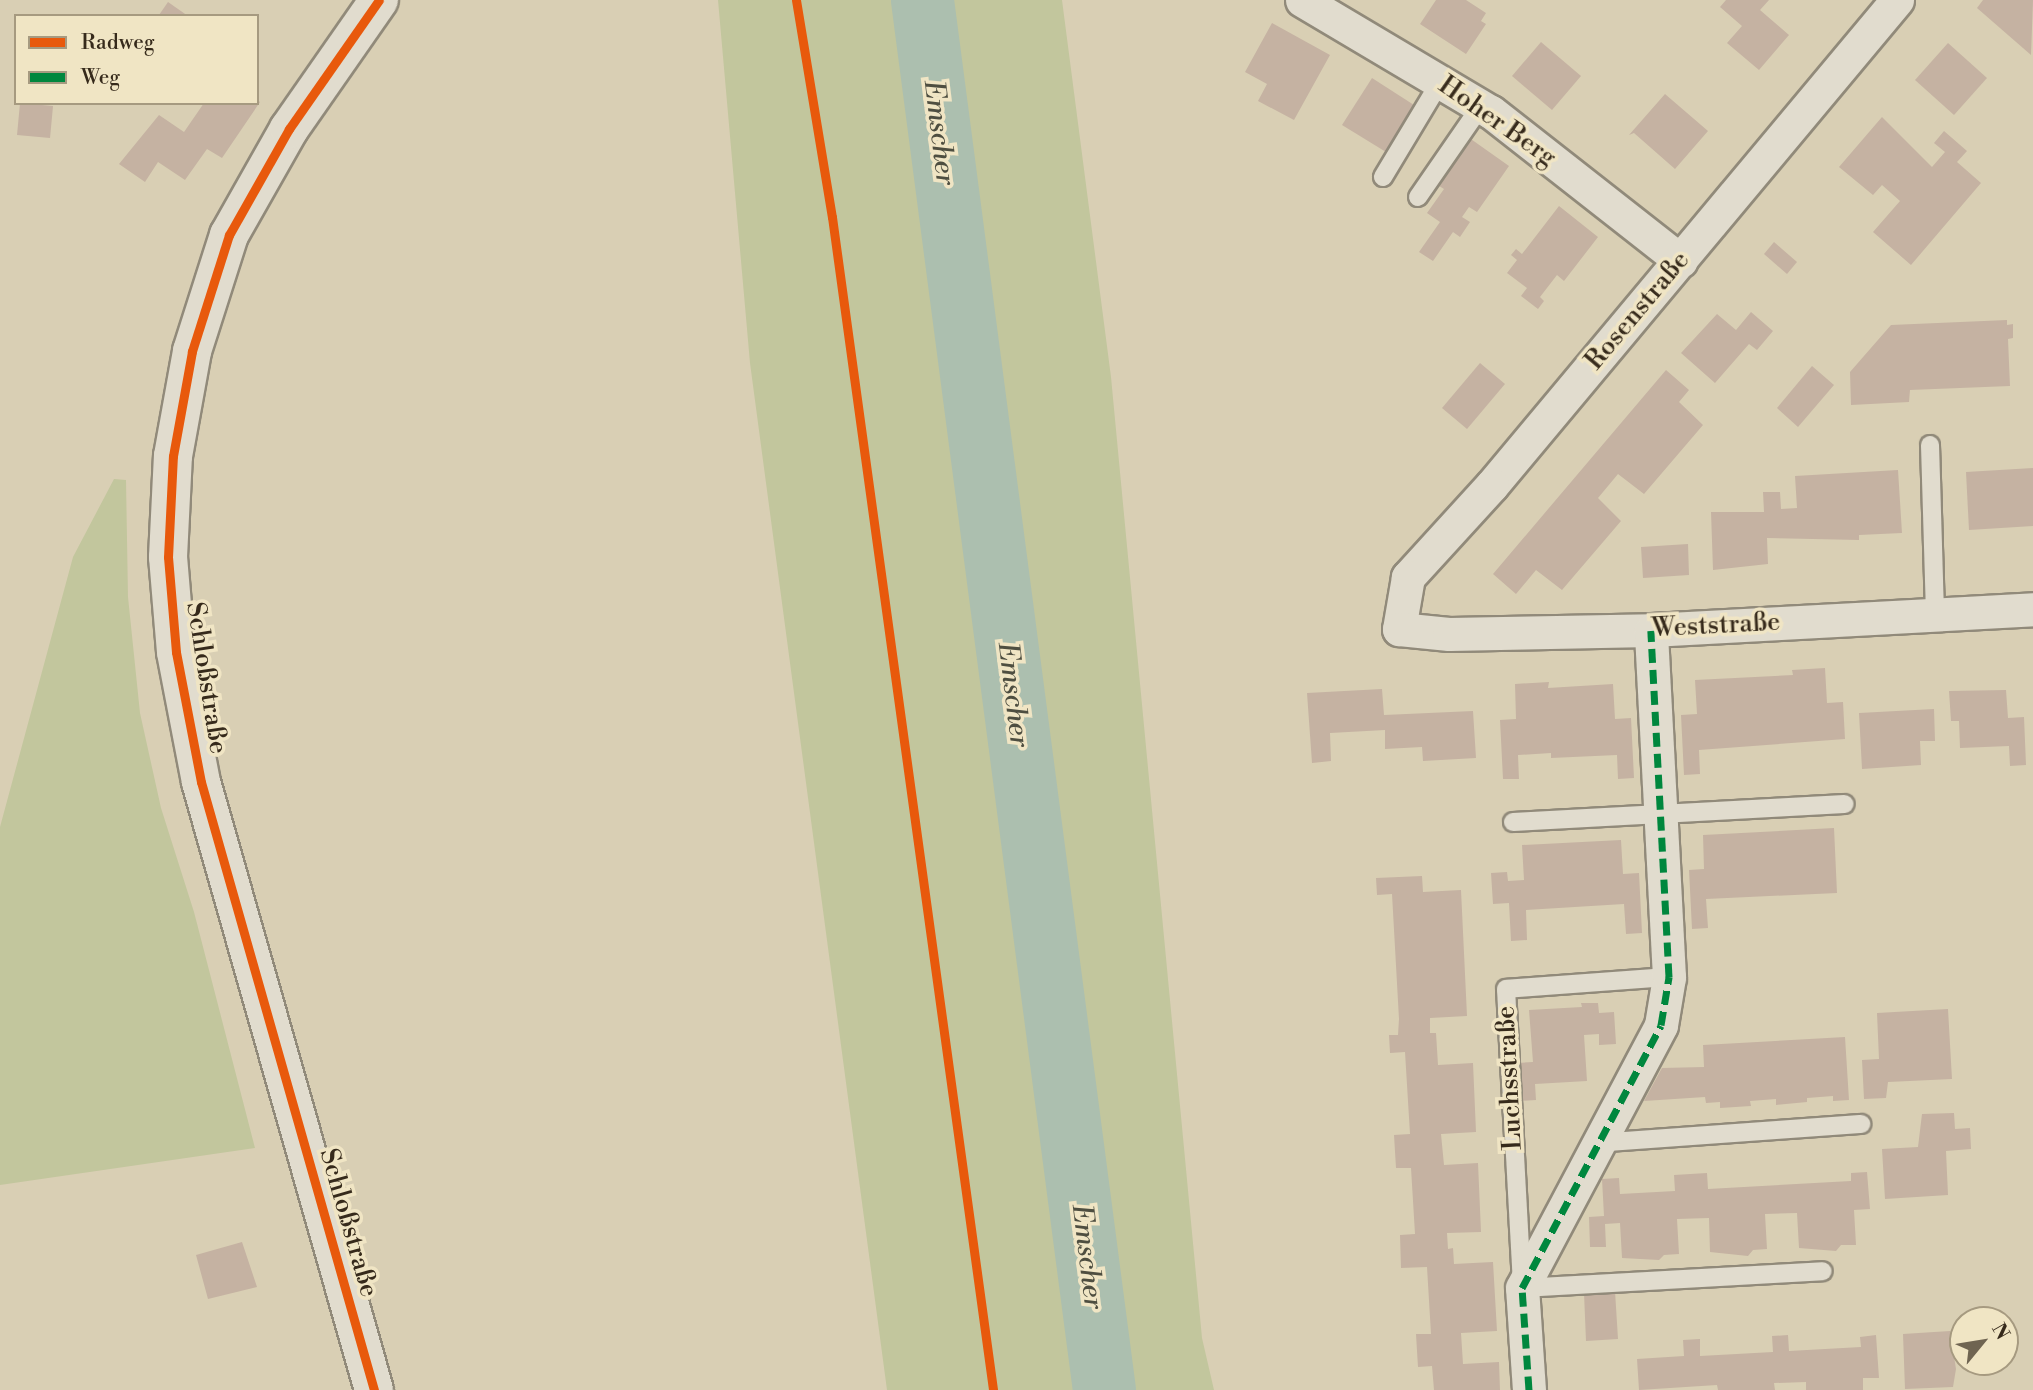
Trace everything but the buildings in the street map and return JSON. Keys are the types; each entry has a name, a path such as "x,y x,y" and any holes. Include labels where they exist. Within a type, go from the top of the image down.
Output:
{"street":[{"name":"Schloßstraße","path":"374,1390 201,782 176,652 168,557 173,456 192,351 229,235 289,128 379,0"},
{"name":"Hoher Berg","path":"1302,0 1481,106 1681,261"},
{"name":"Rosenstraße","path":"1399,629 1408,577 1492,485 1897,0"},
{"name":"Weststraße","path":"1399,629 1449,634 1651,630 2033,609"},
{"path":"1522,1288 1661,1025 1669,977 1651,630"},
{"name":"Luchsstraße","path":"1522,1288 1529,1390"}],"lane":[{"path":"1382,177 1440,82"},
{"path":"1418,197 1481,106"},
{"path":"1930,445 1935,614"},
{"path":"1513,822 1660,810 1844,804"},
{"name":"Luchsstraße","path":"1522,1288 1506,989 1669,977"},
{"path":"1597,1143 1861,1124"},
{"path":"1522,1288 1823,1272"}],"green space":[{"path":"718,0 1062,0 1111,377 1202,1338 1214,1390 887,1390 750,363"},
{"path":"114,479 126,480 128,597 140,713 161,808 194,912 255,1148 0,1185 0,827 73,557"}],"waterway":[{"name":"Emscher","path":"922,0 1104,1390"}],"marked path":[{"path":"1529,1390 1522,1288 1661,1025 1669,977 1651,630"}],"cycle path":[{"path":"374,1390 201,782 176,652 168,557 173,456 192,351 229,235 289,129 379,0"},
{"path":"796,0 832,217 993,1390"}]}
